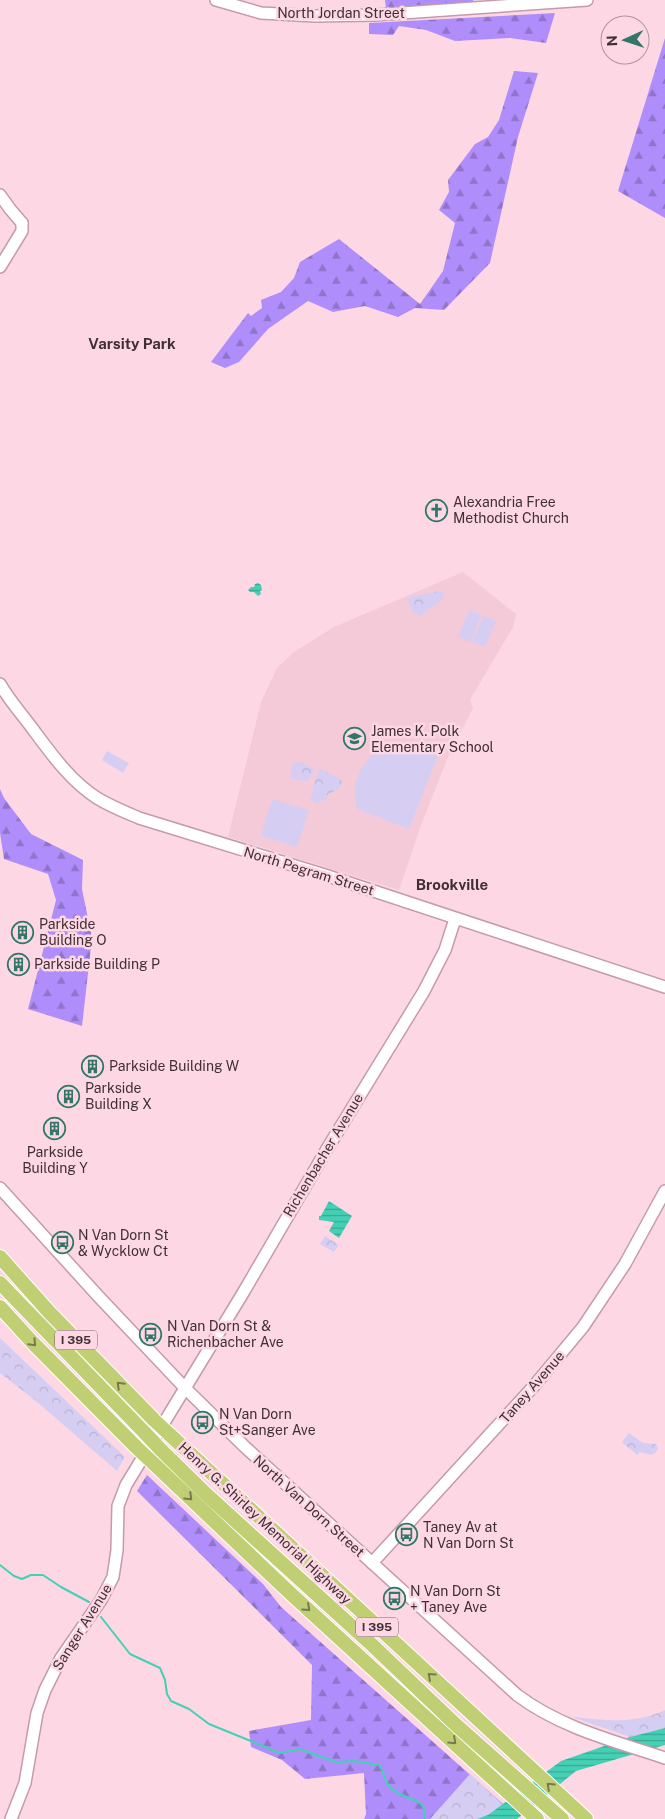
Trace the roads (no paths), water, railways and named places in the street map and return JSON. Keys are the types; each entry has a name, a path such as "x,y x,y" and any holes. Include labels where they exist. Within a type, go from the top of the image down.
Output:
{"highway":[{"name":"Henry G. Shirley Memorial Highway","path":"0,1258 154,1420 586,1819"},
{"path":"0,1283 161,1450 227,1514 311,1588 456,1724 562,1819"},
{"name":"I 395","path":"0,1307 136,1447 290,1592 537,1819"}],"street":[{"name":"North Jordan Street","path":"216,0 261,13 315,16 374,15 587,0"},
{"path":"0,195 22,223 12,237 10,248 0,267"},
{"name":"North Pegram Street","path":"0,684 17,710 64,768 97,798 114,807 139,818 328,876 665,987"},
{"name":"Richenbacher Avenue","path":"185,1388 327,1149 424,991 445,950 455,919"},
{"name":"North Van Dorn Street","path":"0,1188 99,1298 185,1388 245,1447 507,1686 531,1705 567,1725 665,1758"},
{"name":"Taney Avenue","path":"372,1563 533,1387 583,1327 625,1264 665,1191"},
{"name":"Sanger Avenue","path":"11,1819 25,1783 37,1713 45,1690 62,1658 102,1600 112,1576 117,1550 117,1512 122,1494 138,1463 185,1388"}],"waterway":[{"path":"0,1565 14,1576 22,1579 31,1575 43,1575 89,1602"},
{"path":"101,1617 130,1654 160,1668 165,1680 167,1694 171,1701 189,1709 209,1724 280,1753 299,1749 336,1762 354,1761 379,1765 387,1784 393,1790 423,1805 425,1819"}],"place":[{"name":"Alexandria Free Methodist Church","path":"437,510"},
{"name":"James K. Polk Elementary School","path":"355,739"},
{"name":"Parkside Building O","path":"23,932"},
{"name":"Parkside Building P","path":"18,964"},
{"name":"Parkside Building W","path":"93,1066"},
{"name":"Parkside Building X","path":"69,1096"},
{"name":"Parkside Building Y","path":"55,1129"},
{"name":"N Van Dorn St & Wycklow Ct","path":"62,1243"},
{"name":"N Van Dorn St & Richenbacher Ave","path":"151,1334"},
{"name":"N Van Dorn St+Sanger Ave","path":"203,1422"},
{"name":"Taney Av at N Van Dorn St","path":"407,1535"},
{"name":"N Van Dorn St + Taney Ave","path":"394,1599"}],"district":[{"name":"Varsity Park","path":"132,344"},
{"name":"Brookville","path":"452,885"}]}
